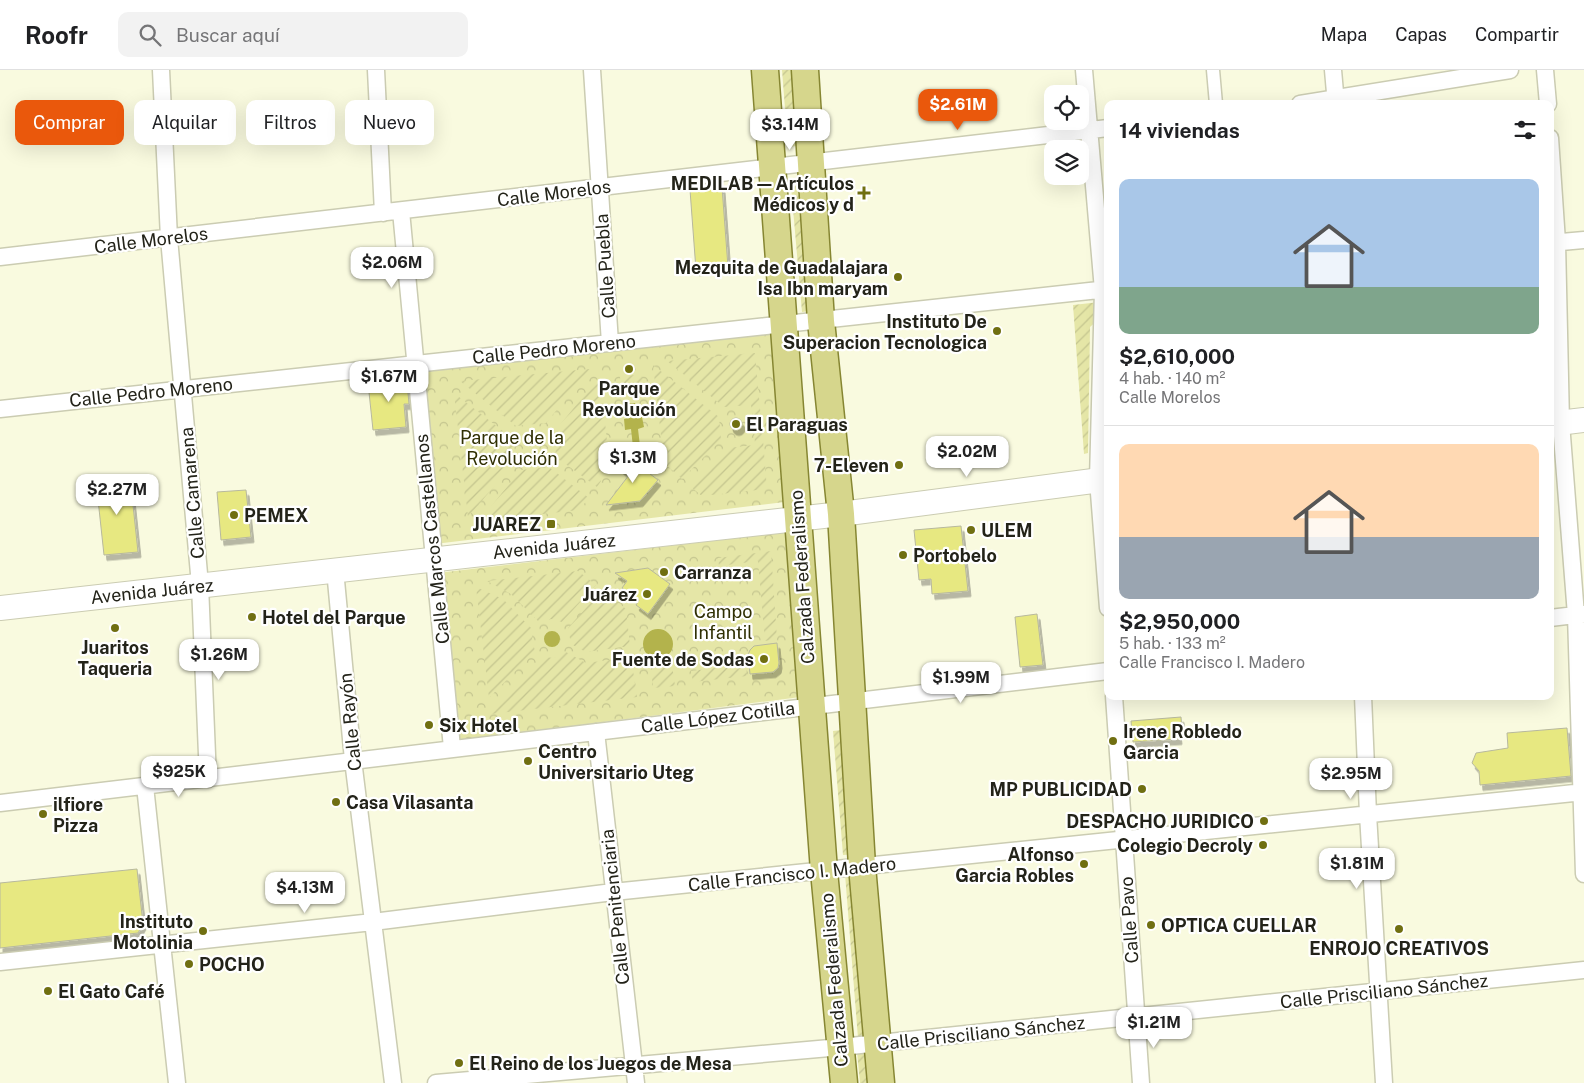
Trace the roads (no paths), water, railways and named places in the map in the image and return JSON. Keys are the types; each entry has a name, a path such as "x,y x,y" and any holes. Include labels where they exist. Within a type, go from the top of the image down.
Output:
{"main road":[{"name":"Calzada Federalismo","path":"765,70 824,871 844,1083"},
{"path":"805,70 822,320 841,514 862,866 881,1083"},
{"name":"Avenida Juárez","path":"0,608 841,514 1103,480"}],"street":[{"name":"Calle Camarena","path":"161,70 169,238 200,585 208,778"},
{"path":"376,70 383,213"},
{"name":"Calle Puebla","path":"592,70 610,343"},
{"path":"1084,70 1104,279"},
{"path":"1212,70 1216,100"},
{"path":"1332,70 1336,100"},
{"path":"1347,100 1510,70"},
{"path":"1546,70 1548,100"},
{"name":"Calle Morelos","path":"0,257 812,164 1104,128"},
{"name":"Calle Marcos Castellanos","path":"401,211 452,748"},
{"path":"1584,240 1554,243 1565,422 1580,615 1584,874"},
{"name":"Calle Pedro Moreno","path":"0,409 1104,290"},
{"path":"1104,385 1104,506"},
{"name":"Calle Rayón","path":"335,570 353,760 393,1083"},
{"path":"1554,618 1580,615"},
{"name":"Calle López Cotilla","path":"0,803 1104,671"},
{"name":"Calle Pavo","path":"1114,700 1141,1083"},
{"path":"1363,700 1384,1083"},
{"name":"Calle Penitenciaria","path":"596,732 636,1083"},
{"path":"145,786 177,1083"},
{"name":"Calle Francisco I. Madero","path":"0,962 373,922 613,892 1583,793"},
{"name":"Calle Prisciliano Sánchez","path":"436,1083 841,1047 1584,970"}],"place":[{"name":"MEDILAB — Artículos Médicos y d","path":"864,193"},
{"name":"Mezquita de Guadalajara Isa Ibn maryam","path":"898,277"},
{"name":"Instituto De Superacion Tecnologica","path":"997,331"},
{"name":"Parque Revolución","path":"629,369"},
{"name":"El Paraguas","path":"736,424"},
{"name":"7-Eleven","path":"899,465"},
{"name":"PEMEX","path":"234,515"},
{"name":"JUAREZ","path":"551,524"},
{"name":"ULEM","path":"971,530"},
{"name":"Portobelo","path":"903,555"},
{"name":"Carranza","path":"664,572"},
{"name":"Juárez","path":"647,594"},
{"name":"Hotel del Parque","path":"252,617"},
{"name":"Juaritos Taqueria","path":"115,628"},
{"name":"Fuente de Sodas","path":"764,659"},
{"name":"Six Hotel","path":"429,725"},
{"name":"Irene Robledo Garcia","path":"1113,741"},
{"name":"Centro Universitario Uteg","path":"528,761"},
{"name":"MP PUBLICIDAD","path":"1142,789"},
{"name":"Casa Vilasanta","path":"336,802"},
{"name":"ilfiore Pizza","path":"43,814"},
{"name":"DESPACHO JURIDICO","path":"1264,821"},
{"name":"Colegio Decroly","path":"1263,845"},
{"name":"Alfonso Garcia Robles","path":"1084,864"},
{"name":"OPTICA CUELLAR","path":"1151,925"},
{"name":"ENROJO CREATIVOS","path":"1399,929"},
{"name":"Instituto Motolinia","path":"203,931"},
{"name":"POCHO","path":"189,964"},
{"name":"El Gato Café","path":"48,991"},
{"name":"El Reino de los Juegos de Mesa","path":"459,1063"}],"park label":[{"name":"Parque de la Revolución","path":"512,447"},
{"name":"Campo Infantil","path":"723,621"}]}
